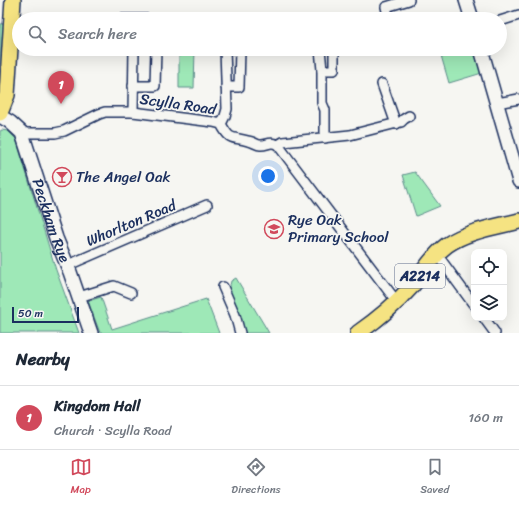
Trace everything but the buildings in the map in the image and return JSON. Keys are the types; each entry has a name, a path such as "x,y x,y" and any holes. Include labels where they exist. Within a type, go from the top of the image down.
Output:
{"main road":[{"path":"13,0 14,12"},
{"path":"0,115 7,95 12,49"},
{"name":"A2214","path":"362,332 398,302 436,256 448,244 470,234 519,221"}],"street":[{"path":"387,12 386,8 409,0"},
{"path":"466,0 470,12"},
{"path":"507,19 519,15"},
{"path":"133,112 134,56"},
{"path":"133,86 155,86 156,56"},
{"path":"221,124 227,109 225,56"},
{"path":"226,87 239,87 240,56"},
{"path":"321,56 322,103 325,110 325,138"},
{"path":"322,70 334,70 334,56"},
{"path":"483,56 519,181"},
{"path":"382,84 396,124"},
{"path":"497,103 519,99"},
{"name":"Scylla Road","path":"22,133 64,132 102,113 133,112 221,124 224,131 231,138 247,140 260,146 272,143 278,145 283,142 365,132 396,124 409,116"},
{"path":"0,115 22,133"},
{"name":"Peckham Rye","path":"22,133 56,238 66,266 70,272 91,333"},
{"path":"278,145 398,302"},
{"name":"Whorlton Road","path":"66,266 207,205"},
{"path":"436,256 441,260 471,301"},
{"path":"78,297 114,286 131,293"},
{"path":"223,287 235,315 240,333"},
{"path":"486,321 495,333"}],"green space":[{"path":"0,24 4,24 0,86"},
{"path":"179,56 195,56 194,88 179,88"},
{"path":"441,56 477,56 482,73 449,83"},
{"path":"0,131 8,131 16,139 56,270 79,333 0,333"},
{"path":"415,172 440,206 416,216 403,175"},
{"path":"236,278 269,333 245,333 233,308 230,295 231,281"},
{"path":"101,297 112,329 206,299 219,333 100,333 88,301"}],"place":[{"name":"Kingdom Hall","path":"61,104"},
{"name":"The Angel Oak","path":"62,177"},
{"name":"Rye Oak Primary School","path":"274,229"}]}
